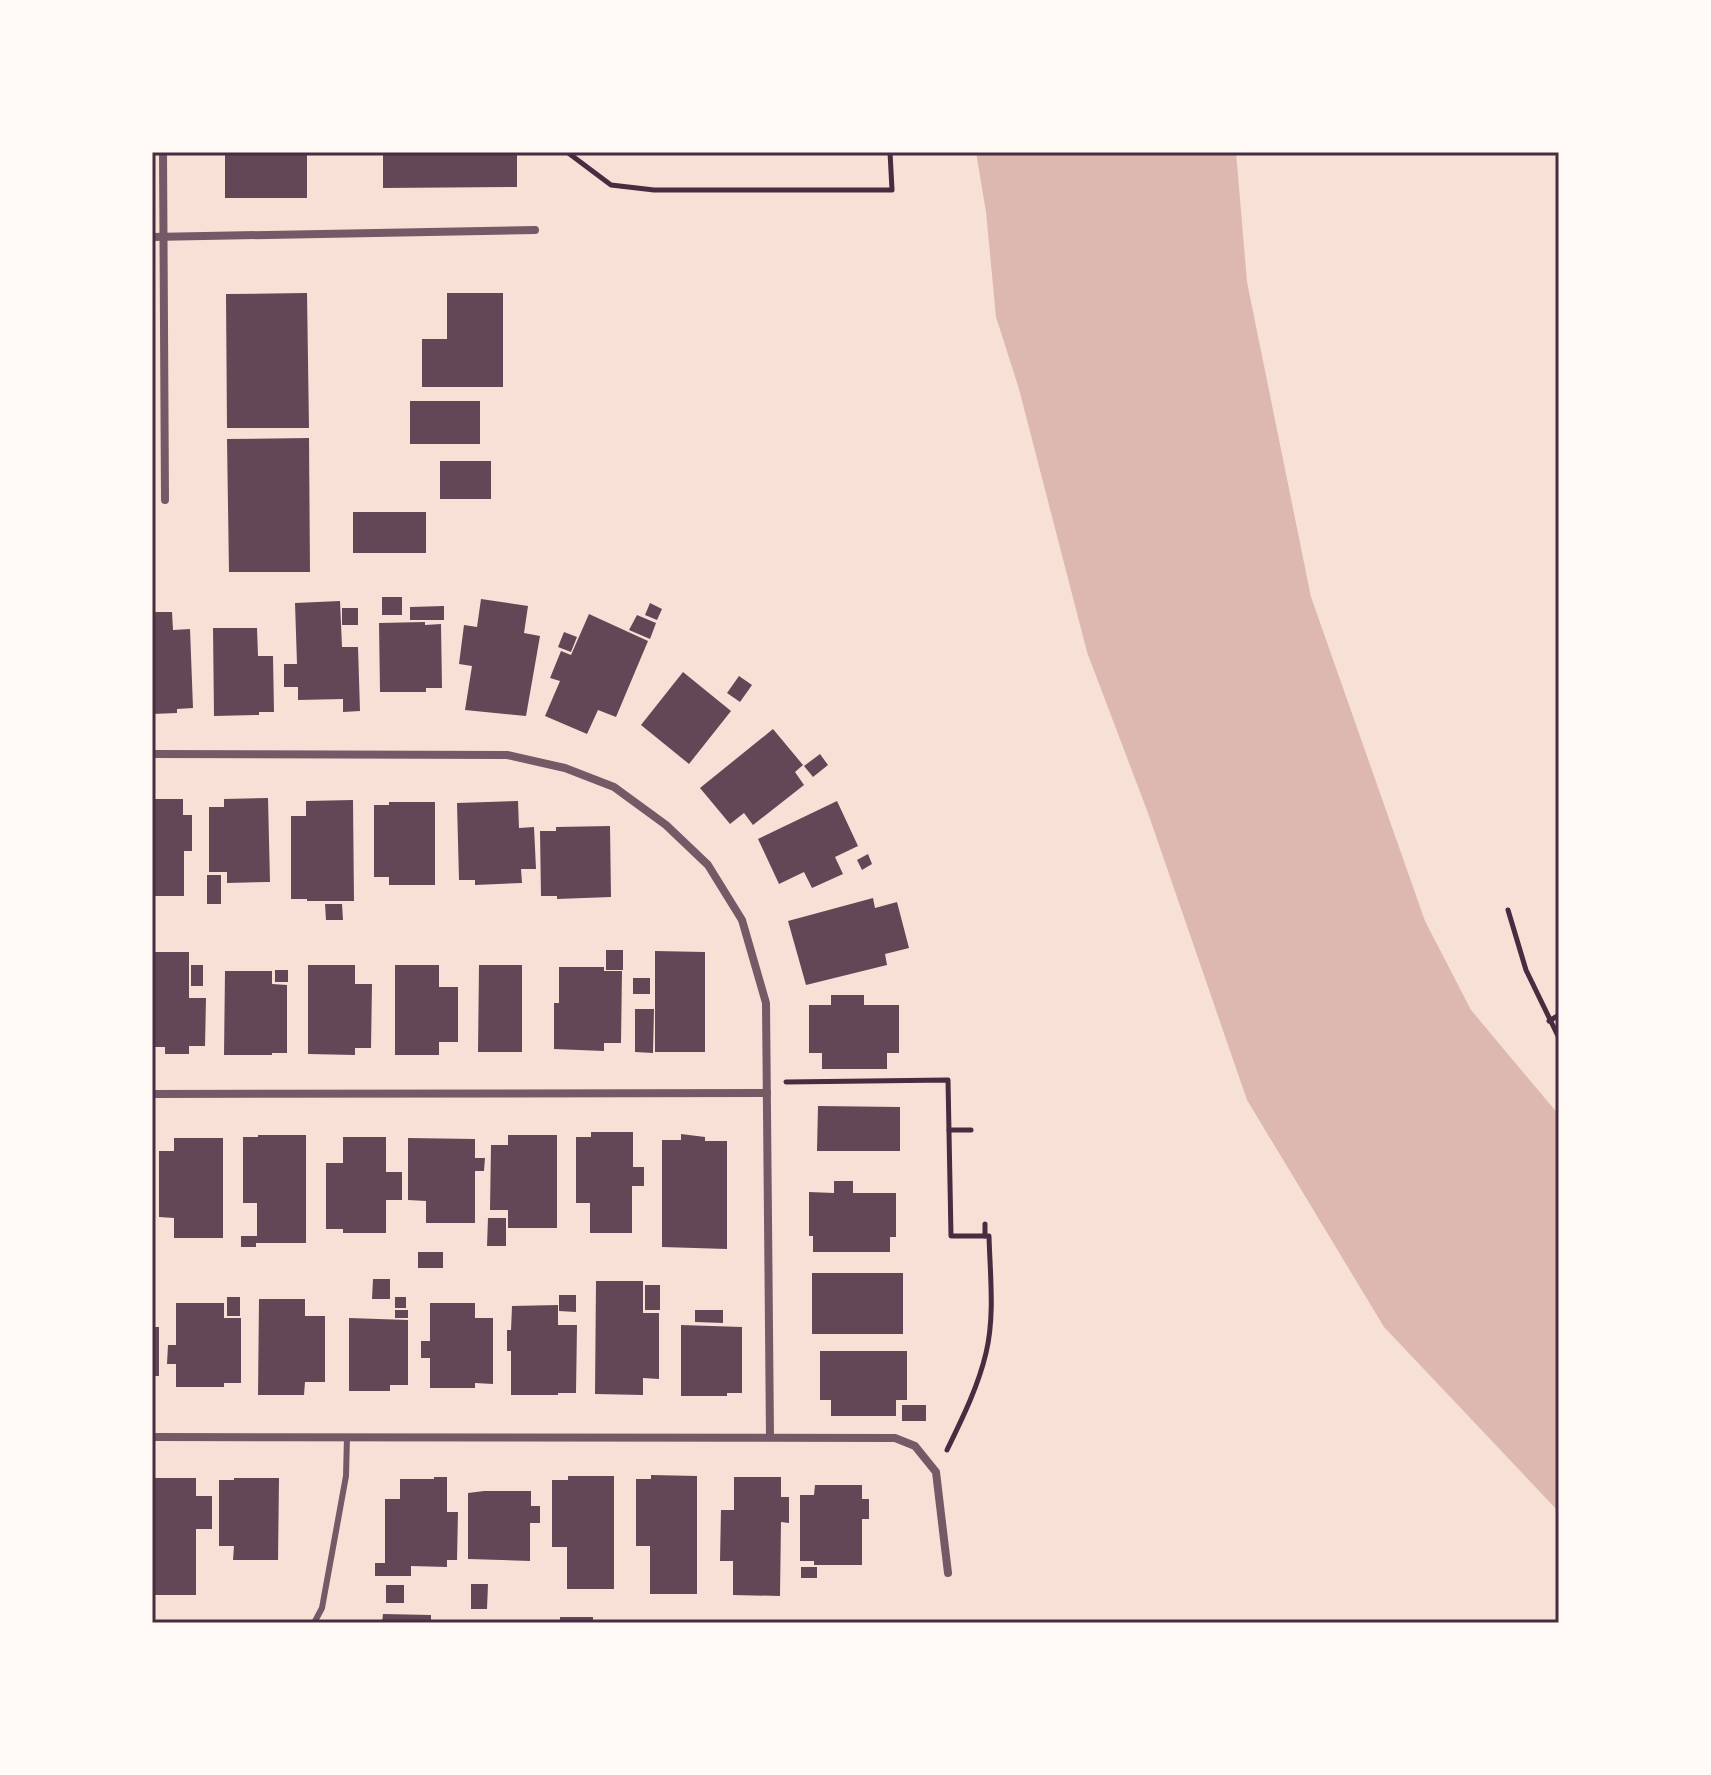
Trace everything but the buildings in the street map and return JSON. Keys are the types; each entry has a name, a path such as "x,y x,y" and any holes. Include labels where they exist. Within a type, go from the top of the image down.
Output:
{"street":[{"path":"163,152 165,500"},
{"path":"152,237 535,230"},
{"path":"152,754 507,755 565,768 614,787 666,825 708,865 742,920 766,1003 770,1437"},
{"path":"152,1094 767,1093"},
{"path":"152,1437 895,1438 915,1446 936,1472 948,1573"}],"lane":[{"path":"314,1623 322,1608 346,1476 347,1437"}],"path":[{"path":"567,152 611,185 654,190 892,190 890,152"},
{"path":"1508,910 1526,970 1559,1038"},
{"path":"1549,1021 1559,1015"},
{"path":"767,1082 948,1080 951,1236 989,1236 990,1323 986,1352 970,1402 936,1472"},
{"path":"949,1130 971,1130"},
{"path":"985,1224 985,1236"}],"shaded area":[{"path":"976,152 1236,152 1247,282 1311,597 1425,921 1471,1010 1559,1115 1559,1512 1384,1327 1247,1100 1148,813 1087,652 1019,389 996,317 986,212"}]}
